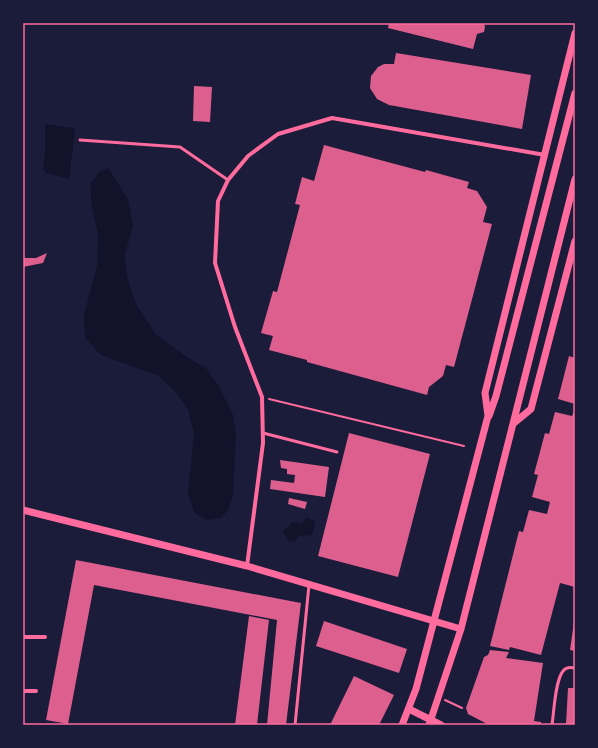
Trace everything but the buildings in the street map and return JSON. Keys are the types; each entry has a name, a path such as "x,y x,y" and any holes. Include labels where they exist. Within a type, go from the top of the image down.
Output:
{"street":[{"path":"488,416 485,393 574,44 575,33"},
{"path":"402,725 409,709 435,620 488,416 496,396 575,93"},
{"path":"247,566 263,443 262,397 235,326 215,264 218,201 228,180 248,156 278,134 332,118 545,155"},
{"path":"430,723 461,628 575,179"},
{"path":"514,423 531,409 575,241"},
{"path":"23,510 247,566 461,628"},
{"path":"23,637 44,637"},
{"path":"23,690 36,691"},
{"path":"409,709 430,723 440,725"}],"lane":[{"path":"80,140 180,147 228,180"},
{"path":"263,433 337,452"},
{"path":"295,725 309,584"},
{"path":"552,725 561,676 566,668 575,668"}],"path":[{"path":"262,397 464,446"}],"shaded area":[{"path":"45,124 74,128 75,131 69,179 46,173 43,169"},
{"path":"108,168 128,199 133,226 125,254 127,277 136,304 156,335 190,359 206,368 219,387 233,415 236,434 233,496 228,510 221,518 207,520 194,512 188,494 194,434 188,409 175,391 157,375 101,355 85,338 84,315 97,266 98,235 92,206 90,184 99,172"},
{"path":"306,517 315,521 314,530 311,535 300,536 294,542 289,541 283,531 293,522 302,523"}]}
